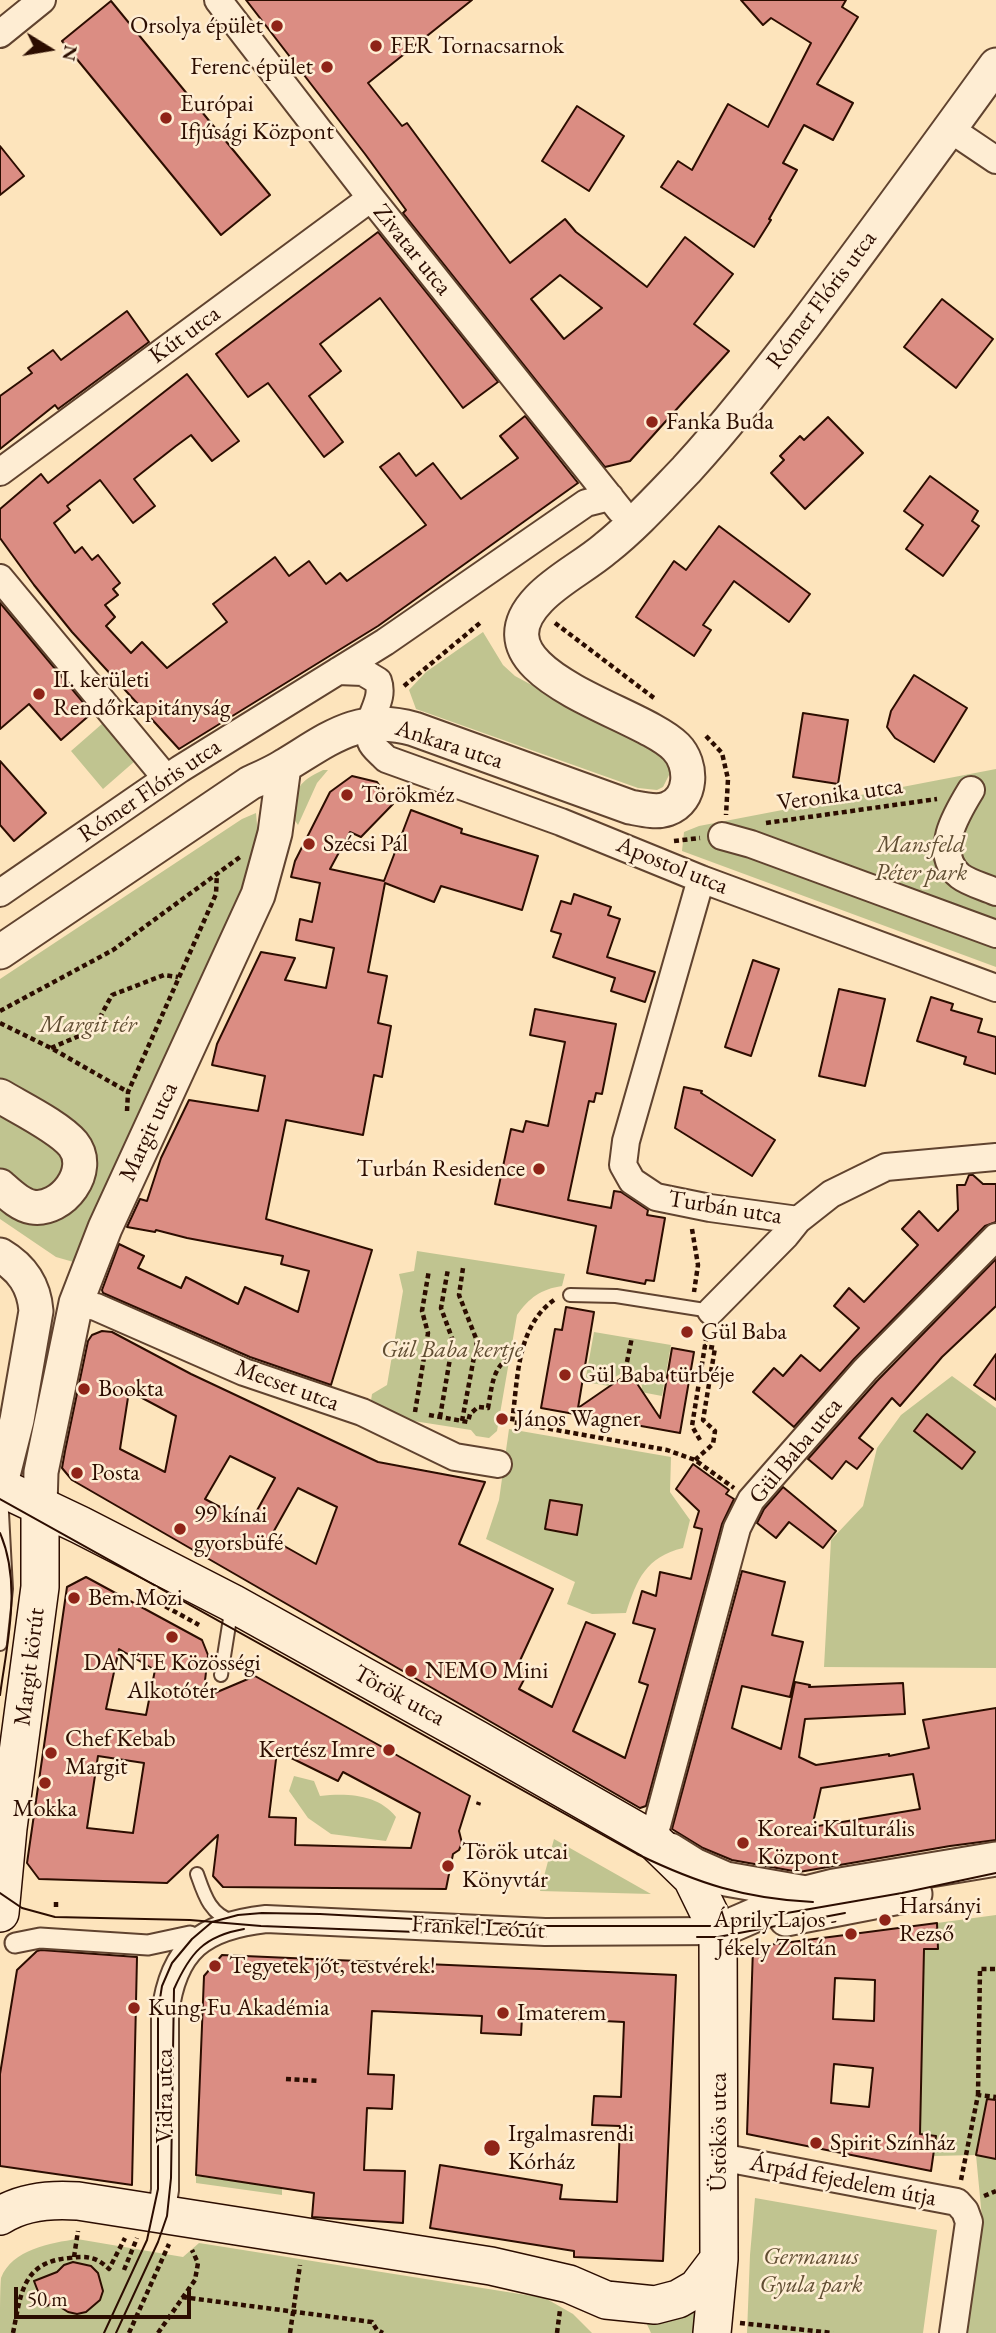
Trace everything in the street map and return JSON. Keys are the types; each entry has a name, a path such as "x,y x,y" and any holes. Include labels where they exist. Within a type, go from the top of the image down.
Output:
{"main road":[{"path":"0,1487 40,1506"},
{"name":"Török utca","path":"40,1506 232,1603 653,1840 692,1878 718,1931"},
{"name":"Margit körút","path":"8,1928 8,1828 40,1587 40,1506"},
{"name":"Üstökös utca","path":"718,1931 719,2259 726,2328"},
{"path":"0,2216 13,2207 56,2199 78,2201 168,2227 491,2266 569,2284 606,2300 655,2305 678,2299 696,2288 719,2259"},
{"path":"606,2300 631,2333"}],"street":[{"path":"0,34 42,0"},
{"name":"Zivatar utca","path":"218,0 371,198 610,498"},
{"name":"Rómer Flóris utca","path":"528,658 520,633 527,612 542,596 607,548 688,468 743,405 996,65"},
{"path":"950,129 996,160"},
{"name":"Kút utca","path":"0,472 371,198"},
{"path":"610,498 634,522"},
{"name":"Rómer Flóris utca","path":"0,893 166,778 384,642 586,503 610,498"},
{"path":"0,578 166,778"},
{"name":"Ankara utca","path":"0,952 250,783 284,766 339,732 373,716 389,724 414,729 630,807 659,811 676,804 682,797 689,777 687,765 677,747 653,731 556,681 528,658"},
{"path":"338,671 357,671 378,681 381,693 373,716"},
{"name":"Apostol utca","path":"373,716 371,742 386,759 561,822 701,879 996,988"},
{"name":"Margit utca","path":"40,1506 41,1472 76,1303 105,1228 258,895 275,833 284,766"},
{"path":"967,796 952,823 948,846 950,864 961,876 996,892"},
{"path":"722,836 751,844 996,934"},
{"name":"Turbán utca","path":"701,879 625,1141 623,1165 632,1181 656,1196 681,1202 798,1220 831,1194 886,1167 996,1157"},
{"path":"0,1096 67,1139 77,1151 79,1164 69,1192 51,1205 25,1205 0,1186"},
{"path":"710,1311 798,1220"},
{"name":"Gül Baba utca","path":"653,1840 737,1528 751,1500 865,1370 996,1237"},
{"path":"0,1255 21,1271 30,1283 35,1296 36,1311 18,1420 0,1487"},
{"name":"Mecset utca","path":"76,1303 96,1307 244,1371 362,1412 455,1457 498,1464"},
{"name":"Frankel Leó út","path":"653,1840 694,1865 726,1879 806,1893"},
{"name":"Frankel Leó út","path":"718,1931 806,1893 996,1858"},
{"name":"Frankel Leó út","path":"8,1928 40,1938 148,1945 205,1936 227,1917 545,1932 718,1931 996,1878"},
{"name":"Vidra utca","path":"168,2227 165,2190 165,2014 168,1990 193,1940"},
{"name":"Árpád fejedelem útja","path":"720,2157 957,2203 965,2211 969,2222 953,2333"}],"lane":[{"path":"570,1295 616,1296 710,1311"},
{"name":"Margit körút","path":"0,1487 3,1500 0,1644"},
{"path":"221,1675 232,1603"},
{"path":"197,1874 206,1899 227,1917"},
{"path":"806,1893 835,1910"}],"path":[{"path":"373,716 480,623"},
{"path":"722,836 728,779"},
{"name":"Veronika utca","path":"722,836 754,824 967,796"},
{"path":"0,1012 113,950 217,871 275,833"},
{"path":"127,1115 128,1092 216,894 217,871"},
{"path":"51,1048 93,1030 113,995 164,975 178,977"},
{"path":"0,1023 51,1048 128,1092"},
{"path":"681,1202 690,1221 698,1265 697,1280"},
{"path":"462,1421 477,1340 458,1295 463,1268"},
{"path":"448,1269 441,1308 453,1341 439,1417 468,1422 470,1413 478,1407 488,1408 493,1381 501,1361 523,1346"},
{"path":"414,1413 428,1333 422,1311 429,1270"},
{"path":"539,1312 523,1346 512,1422 667,1450 695,1460 751,1500"},
{"path":"626,1362 632,1337"},
{"path":"695,1460 713,1444 715,1431 704,1420 716,1348 704,1346 692,1426 700,1440"},
{"path":"480,1852 488,1854"},
{"path":"56,1902 57,1909"},
{"path":"957,2203 978,2095 980,1969 996,1969"},
{"path":"286,2079 319,2081"},
{"path":"978,2095 996,2097"},
{"path":"74,2257 79,2222"},
{"path":"129,2333 170,2244 168,2227"},
{"path":"13,2333 22,2289 34,2269 51,2260 74,2257 93,2258 109,2269 122,2239 140,2230 124,2270"},
{"path":"158,2333 198,2272 195,2254 188,2245"},
{"path":"290,2333 301,2258"},
{"path":"183,2297 372,2322 377,2330 383,2333"},
{"path":"557,2333 561,2303"},
{"path":"726,2328 833,2333"}],"green space":[{"path":"483,632 503,665 515,676 625,726 669,759 669,775 663,787 657,790 638,788 416,709 409,690 426,672"},
{"path":"103,723 135,761 103,789 71,751"},
{"name":"Mansfeld Péter park","path":"996,769 996,967 682,851 684,832 699,826"},
{"path":"323,770 328,770 317,783 298,825 291,815 297,792 303,782"},
{"name":"Margit tér","path":"256,813 259,847 253,876 77,1263 56,1257 0,1219 0,979 242,819"},
{"name":"Gül Baba kertje","path":"417,1251 565,1274 562,1286 536,1295 517,1315 497,1431 489,1438 476,1436 471,1430 369,1414 372,1394 387,1385 403,1291 399,1274 414,1271"},
{"path":"594,1332 671,1345 662,1396 641,1392 642,1386 635,1375 622,1373 610,1380 609,1386 585,1382"},
{"path":"952,1376 996,1408 996,1668 824,1667 831,1540 863,1506 877,1448 901,1415"},
{"path":"509,1429 671,1457 670,1492 690,1520 683,1548 660,1557 645,1571 634,1590 626,1613 592,1614 567,1604 575,1582 486,1539 499,1500"},
{"path":"294,1776 314,1781 320,1796 361,1797 371,1799 389,1809 396,1817 386,1841 331,1834 308,1818 289,1791"},
{"path":"554,1839 651,1894 540,1891"},
{"path":"996,1915 996,2118 984,2116 976,2154 996,2159 996,2333 966,2333 982,2218 976,2155 933,2156 936,2136 920,2134 924,1949 938,1949 937,1923"},
{"path":"196,2176 282,2188 282,2195 196,2183"},
{"name":"Germanus Gyula park","path":"755,2198 937,2230 923,2333 747,2333"},
{"path":"77,2239 183,2257 199,2243 545,2298 573,2314 592,2333 0,2333 1,2278 6,2268 33,2249"},
{"path":"695,2296 699,2333 651,2333 645,2320"}],"building":[{"path":"246,0 472,0 368,83 402,126 407,123 510,263 565,219 576,232 647,287 685,237 733,274 694,324 729,351 630,461 605,467 403,213 406,210","holes":["560,275 602,308 564,339 531,299"]},
{"path":"741,0 846,0 842,7 858,17 817,84 853,103 833,140 804,125 783,163 797,170 754,247 661,187 678,161 692,170 728,104 768,127 811,43 771,18 763,25"},
{"name":"Európai Ifjúsági Központ","path":"111,1 270,195 221,235 62,41"},
{"path":"577,106 624,136 589,191 542,161"},
{"path":"0,146 24,176 0,195"},
{"path":"378,232 498,382 463,408 380,298 320,344 341,371 309,396 343,442 324,457 268,383 248,397 216,354"},
{"path":"942,299 993,339 956,388 904,347"},
{"path":"127,311 149,342 58,409 55,405 0,449 0,396 32,373 28,368 53,350 61,360"},
{"path":"187,374 239,441 212,461 191,435 176,446 134,479 155,506 133,523 100,480 67,506 70,510 54,523 75,553 82,547 92,560 98,555 120,583 113,589 118,595 105,605 115,617 106,626 131,653 142,642 167,668 227,622 213,604 275,557 289,576 309,561 326,584 340,573 347,581 426,525 380,467 399,453 416,476 433,463 461,499 518,458 500,436 525,416 578,483 378,626 179,749 72,632 34,585 0,538 0,509 41,474 48,483"},
{"path":"828,417 863,453 805,509 771,473 784,460 780,456 800,436 804,440"},
{"path":"930,476 978,511 972,521 979,526 943,576 906,549 923,525 904,511"},
{"path":"719,526 810,594 789,622 734,581 703,625 711,630 694,656 636,617 674,561 686,570"},
{"name":"II. kerületi Rendőrkapitányság","path":"0,603 92,713 61,740 29,704 0,729"},
{"path":"914,675 967,708 934,762 895,738 887,727 891,711"},
{"path":"803,713 848,720 838,784 793,777"},
{"name":"II. kerületi Rendőrkapitányság","path":"0,761 46,813 14,841 0,825"},
{"path":"352,776 377,782 393,804 361,837 350,832 330,869 384,881 411,810 462,829 461,833 538,856 522,910 441,886 434,902 385,883 368,972 387,976 378,1023 391,1026 382,1077 374,1075 363,1135 286,1120 266,1219 372,1250 331,1385 250,1357 103,1293 102,1290 119,1244 144,1256 138,1268 181,1288 186,1277 238,1304 245,1287 298,1312 309,1271 281,1264 283,1256 156,1230 127,1227 140,1199 147,1201 161,1158 189,1100 258,1111 265,1076 212,1065 217,1044 261,952 295,958 285,980 326,988 334,948 296,940 300,919 312,922 320,883 291,877 295,861 330,792"},
{"path":"574,894 611,907 608,915 620,919 607,957 655,972 645,1002 611,991 615,978 553,957 561,934 551,931 561,901 571,904"},
{"path":"753,960 779,969 751,1056 725,1047"},
{"path":"839,989 885,999 865,1086 819,1076"},
{"path":"931,997 953,1004 951,1010 982,1019 978,1032 996,1037 996,1074 964,1064 966,1057 917,1041"},
{"path":"535,1009 616,1024 602,1094 596,1093 594,1102 589,1101 568,1200 611,1208 614,1191 621,1192 648,1210 647,1215 665,1218 654,1281 646,1280 645,1284 587,1273 596,1226 495,1204 511,1129 523,1132 526,1121 548,1126 565,1042 530,1035"},
{"path":"684,1087 702,1091 701,1093 775,1140 752,1176 675,1128"},
{"path":"969,1175 973,1175 983,1184 996,1184 996,1222 985,1226 854,1359 794,1427 753,1392 774,1368 783,1376 801,1355 820,1371 859,1328 834,1306 849,1288 864,1302 918,1245 902,1229 919,1211 938,1231 958,1210 957,1185 965,1185"},
{"path":"996,1259 996,1306 942,1357 900,1406 892,1398 859,1438 873,1449 857,1469 846,1461 832,1479 808,1459 877,1381"},
{"name":"Gül Baba türbéje","path":"566,1307 594,1312 578,1408 623,1377 634,1379 660,1418 672,1348 694,1352 680,1433 541,1408 555,1329 562,1330"},
{"path":"102,1331 112,1332 191,1374 378,1462 485,1482 459,1544 553,1589 517,1667 528,1672 519,1689 552,1707 586,1622 615,1634 573,1731 625,1758 648,1685 639,1682 655,1629 633,1623 642,1591 656,1596 660,1572 691,1579 702,1529 694,1527 699,1511 676,1489 693,1464 729,1490 726,1494 734,1499 722,1524 646,1806 640,1808 72,1480 62,1468 88,1341 92,1335","holes":["129,1391 176,1416 165,1472 120,1449","230,1456 275,1478 250,1523 205,1499","298,1488 337,1507 316,1564 270,1538"]},
{"path":"996,1354 996,1400 974,1385"},
{"path":"927,1414 975,1452 962,1469 914,1431"},
{"path":"783,1487 836,1531 823,1548 789,1522 776,1538 757,1523 764,1509"},
{"path":"550,1500 582,1505 577,1535 545,1529"},
{"path":"742,1571 785,1582 772,1635 803,1642 790,1697 742,1686 732,1728 781,1749 795,1682 810,1685 809,1687 903,1683 905,1714 805,1719 799,1757 816,1765 929,1748 923,1720 996,1708 996,1840 799,1872 732,1860 703,1848 672,1829","holes":["913,1774 920,1809 812,1827 821,1788"]},
{"path":"86,1577 202,1640 208,1655 203,1698 255,1676 470,1796 459,1831 462,1843 459,1850 453,1854 446,1889 223,1887 213,1876 218,1835 167,1883 39,1879 27,1863 67,1587","holes":["119,1649 155,1670 146,1715 106,1709","277,1751 338,1781 343,1772 420,1813 411,1848 295,1845 296,1818 269,1817","98,1756 144,1763 133,1833 87,1828"]},
{"path":"937,1923 938,1949 924,1949 920,2134 936,2136 931,2171 747,2134 753,1947","holes":["835,1978 875,1980 874,2021 833,2019","834,2064 873,2068 869,2107 831,2103"]},
{"path":"41,1950 137,1957 132,2185 0,2166 0,2074 17,1970"},
{"path":"222,1955 676,1975 663,2261 574,2257 574,2251 430,2228 440,2165 562,2185 560,2199 617,2202 620,2126 592,2125 594,2096 621,2097 624,2022 522,2017 521,2035 481,2033 482,2016 372,2011 368,2074 394,2075 392,2109 367,2108 364,2170 405,2171 403,2223 312,2217 314,2193 196,2175 204,1976"},
{"path":"987,2099 996,2100 996,2159 976,2155"},
{"path":"73,2262 91,2266 98,2273 103,2291 100,2300 86,2312 77,2314 54,2303 44,2307 34,2281"}],"tram line":[{"path":"0,1499 637,1854 722,1888 765,1897 813,1902"},
{"path":"0,1533 7,1552 12,1593 0,1695"},
{"path":"104,2333 147,2240 158,2189 158,2011 162,1986 172,1963 192,1939 212,1922 238,1915 262,1913 544,1926 712,1926 902,1893 996,1873"},
{"path":"0,1893 22,1908 55,1917 190,1920 261,1926 546,1937"},
{"path":"697,1937 718,1937 845,1913"},
{"path":"116,2333 158,2242 167,2216 171,2178 174,1989 186,1965 200,1948 218,1936 244,1929"}],"place":[{"name":"Orsolya épület","path":"277,26"},
{"name":"FER Tornacsarnok","path":"376,46"},
{"name":"Ferenc épület","path":"327,67"},
{"name":"Európai Ifjúsági Központ","path":"166,118"},
{"name":"Fanka Buda","path":"652,422"},
{"name":"II. kerületi Rendőrkapitányság","path":"39,694"},
{"name":"Törökméz","path":"347,795"},
{"name":"Szécsi Pál","path":"309,844"},
{"name":"Turbán Residence","path":"539,1169"},
{"name":"Gül Baba","path":"687,1332"},
{"name":"Gül Baba türbéje","path":"565,1375"},
{"name":"Bookta","path":"84,1389"},
{"name":"János Wagner","path":"502,1419"},
{"name":"Posta","path":"77,1473"},
{"name":"99 kínai gyorsbüfé","path":"180,1529"},
{"name":"Bem Mozi","path":"74,1598"},
{"name":"DANTE Közösségi Alkotótér","path":"172,1637"},
{"name":"NEMO Mini","path":"411,1671"},
{"name":"Kertész Imre","path":"389,1750"},
{"name":"Chef Kebab Margit","path":"51,1753"},
{"name":"Mokka","path":"45,1783"},
{"name":"Koreai Kulturális Központ","path":"743,1843"},
{"name":"Török utcai Könyvtár","path":"448,1866"},
{"name":"Harsányi Rezső","path":"885,1920"},
{"name":"Áprily Lajos - Jékely Zoltán","path":"851,1934"},
{"name":"Tegyetek jót, testvérek!","path":"215,1966"},
{"name":"Kung-Fu Akadémia","path":"134,2008"},
{"name":"Imaterem","path":"503,2013"},
{"name":"Spirit Színház","path":"816,2143"},
{"name":"Irgalmasrendi Kórház","path":"492,2148"}]}
